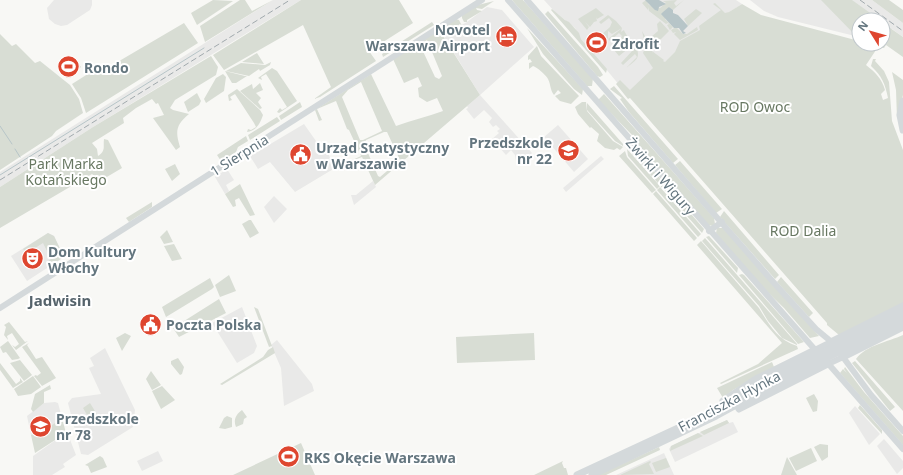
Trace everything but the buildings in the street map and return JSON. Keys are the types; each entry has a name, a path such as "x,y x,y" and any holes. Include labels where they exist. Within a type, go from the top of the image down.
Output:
{"main road":[{"name":"1 Sierpnia","path":"0,308 480,1 487,0"},
{"name":"Żwirki i Wigury","path":"508,0 709,231 828,364"},
{"name":"Żwirki i Wigury","path":"527,0 816,329 831,342 843,357"},
{"path":"902,127 900,111 903,101"},
{"path":"709,231 722,222"},
{"path":"713,415 743,387 903,306"},
{"path":"880,328 903,313"},
{"path":"880,328 903,320"},
{"path":"713,415 727,415 903,327"},
{"name":"Franciszka Hynka","path":"592,475 713,415 777,379 880,328"},
{"path":"843,357 871,395 903,431"},
{"path":"828,364 903,449"},
{"name":"Franciszka Hynka","path":"577,475 713,415"}],"shaded area":[{"path":"54,0 92,0 92,5 90,10 67,25 61,26 55,24 49,19 47,8"},
{"path":"273,0 301,0 93,127 0,187 0,172"},
{"path":"544,0 736,0 742,4 681,43 684,51 630,98 581,39 575,28 554,11"},
{"path":"645,0 659,0 666,4 659,7 658,11"},
{"path":"750,0 872,0 888,12 851,12 851,35 778,17 764,11"},
{"path":"487,7 502,10 534,47 480,95 443,35 467,22"},
{"path":"669,7 673,10 673,13 678,15 688,26 683,31 686,33 683,34 679,28 674,28 661,14"},
{"path":"891,14 903,23 903,37 892,29 891,30"},
{"path":"480,95 532,153 521,163 519,160 516,161 515,155 511,150 506,155 492,139 499,133 497,131 500,129 496,125 493,127 489,122 492,118 484,110 474,119 466,109 468,108 467,106"},
{"path":"304,124 316,141 324,145 335,168 295,192 270,162 258,169 250,156"},
{"name":"Przedszkole nr 22","path":"558,125 588,159 574,172 544,137"},
{"path":"601,156 604,159 566,192 563,188"},
{"path":"227,169 234,180 226,185 229,191 225,194 215,177"},
{"path":"373,181 376,187 354,205 351,195 356,195"},
{"path":"274,196 287,209 274,223 264,207"},
{"path":"48,233 54,236 64,257 27,281 11,256"},
{"path":"242,307 257,346 254,353 237,363 212,323"},
{"path":"277,340 312,384 314,391 284,406 281,368 271,345"},
{"path":"105,348 135,410 133,427 88,455 81,454 68,403 72,398 101,394 89,368 94,366 90,358"},
{"name":"Przedszkole nr 78","path":"44,403 58,403 62,418 38,436 36,433 31,435 27,416"},
{"path":"855,406 880,434 869,445 849,413"},
{"path":"727,420 729,423 733,422 738,432 675,462 669,449 671,446"},
{"path":"67,432 76,455 63,464 65,467 52,475 33,475 33,456"},
{"path":"884,439 903,461 903,468 897,474 877,446"},
{"path":"158,451 163,461 142,471 137,461"},
{"path":"664,453 674,475 616,475"}],"green space":[{"path":"213,0 233,1 197,25 191,13"},
{"path":"240,0 245,0 252,11 273,0 205,42 200,26"},
{"path":"301,0 399,0 413,23 369,51 376,61 320,97 314,99 331,87 303,25 224,70 213,55"},
{"path":"512,0 523,0 593,78 592,86 587,86"},
{"path":"646,0 649,5 660,8 666,3 663,1 677,0 674,3 676,6 684,0 673,10 669,7 665,19 673,27 670,30 667,25 669,24 668,23 666,24 649,11 648,7 648,10 642,3"},
{"path":"821,0 852,0 869,12 851,12 851,31"},
{"path":"872,0 889,0 903,10 903,23 891,14 891,12 888,12"},
{"path":"494,1 482,9 476,8 477,10 482,11 467,20 467,22 464,22 462,15 478,5"},
{"path":"715,3 725,13 742,4 761,15 851,39 851,52 875,52 866,65 882,82 885,90 881,94 883,100 888,98 887,93 880,77 871,66 873,59 876,59 875,61 884,71 889,82 892,121 903,150 903,303 839,335 827,325 827,323 630,98 628,99 616,84 620,80 630,90 653,68 643,53 645,48 652,50 665,62 675,52 680,41 700,30 699,26 721,10 713,4"},
{"path":"596,8 604,15 597,19 596,17 597,21 590,27 585,22 589,27 587,30 578,19"},
{"path":"552,9 569,22 579,33 581,39 607,69 606,73 551,10"},
{"path":"696,9 702,13 688,26 684,19"},
{"path":"548,11 598,67 603,75 600,77 597,76 545,14"},
{"path":"608,15 622,28 612,34 608,31 608,38 605,40 601,35 610,27 612,22 609,18 601,24 599,22"},
{"path":"456,19 459,20 462,26 460,24 443,36 480,95 375,185 362,157 346,163 361,156 349,130 347,129 336,101 317,109 322,120 319,121 315,110 371,74 396,126 443,111 437,98 427,102 419,97 418,88 422,86 418,77 404,83 393,59","holes":["427,40 442,76 439,79 435,77 421,47 421,45","361,82 382,131 360,140 342,97 348,90","387,132 400,160 380,177 378,176 364,144 366,140"]},
{"path":"660,21 669,31 658,42 648,47 645,44 642,31 646,38 651,37 658,31 657,24"},
{"path":"432,22 434,25 383,57 382,54"},
{"path":"184,23 198,43 86,113 81,98 72,84 102,65 109,67"},
{"path":"676,27 683,34 687,34 697,27 698,30 680,40 674,34 676,32 673,33 671,30"},
{"path":"527,28 583,89 582,95 574,89 543,54"},
{"path":"622,28 621,32 624,30 636,46 638,54 637,59 626,68 637,57 635,54 623,65 621,63 633,50 629,48 619,56 614,50 616,48 614,46 622,36 619,33 610,41 608,39"},
{"path":"891,29 903,37 903,57 891,49"},
{"path":"0,34 12,46 16,44 35,63 40,61 70,85 79,99 83,113 56,131 52,136 0,170"},
{"path":"537,46 541,56 579,96 571,104 560,101 555,96 561,93 558,90 554,95 548,79 541,71 533,66 529,69 529,63 532,62 530,59 528,60 528,56"},
{"path":"257,53 264,64 242,62"},
{"name":"Rondo","path":"71,56 81,67 67,78 58,67"},
{"name":"Park Marka Kotańskiego","path":"211,56 218,67 216,75 175,100 170,108 189,114 179,125 177,132 180,147 176,150 153,118 164,115 158,103 156,104 152,99 136,108 123,118 124,123 92,143 97,149 98,156 104,149 104,139 108,140 122,168 100,181 92,174 0,228 0,187 93,127"},
{"path":"271,62 270,65 260,71 259,69 249,76 226,71 241,63 265,65"},
{"path":"272,68 277,71 297,101 279,113 277,112 280,108 282,110 287,107 266,74 261,77 262,80 258,78"},
{"path":"225,71 247,76 236,83 232,83"},
{"path":"892,72 903,80 903,95 897,119 896,90"},
{"path":"223,74 226,77 224,91 206,103 204,99 216,78"},
{"path":"260,83 263,90 256,93 261,98 258,102 262,108 260,109 240,91 252,84 253,89"},
{"path":"614,86 678,159 673,163 629,112 620,99 622,98 610,89"},
{"path":"237,89 260,110 263,115 257,126 256,127 235,94 230,97 232,100 229,101 228,95"},
{"path":"197,93 201,101 199,105 188,112 184,102"},
{"path":"604,94 714,218 715,224 713,226 708,225 638,145 633,136 598,100"},
{"path":"300,102 302,107 281,120 279,116"},
{"path":"582,102 586,102 587,111 613,141 623,147 620,150 617,148 614,150 605,148 597,141 599,134 591,127 590,128 578,114 575,107"},
{"path":"587,103 623,144 623,146 615,141 587,110"},
{"path":"277,117 280,121 250,140 248,135"},
{"path":"246,136 248,141 238,147 236,152 221,161 217,155"},
{"path":"627,148 634,148 704,229 702,233"},
{"path":"627,149 660,186 657,189 628,156"},
{"path":"625,151 627,157 656,190 652,193 619,156"},
{"path":"680,161 722,209 716,213 675,165"},
{"path":"175,164 180,174 172,181 165,169"},
{"path":"240,184 255,215 250,216 239,198 235,200 236,206 233,207 225,194"},
{"path":"660,187 701,234 698,237 657,190"},
{"path":"656,191 697,238 694,241 653,194"},
{"path":"152,202 152,207 129,222 126,218"},
{"path":"724,211 779,275 775,279 720,217"},
{"path":"251,220 259,233 250,238 242,224"},
{"path":"717,228 723,228 819,336 810,338 784,308 756,281 716,233"},
{"path":"167,230 173,242 164,244 160,237"},
{"path":"48,233 54,236 64,257 48,267 46,263 51,259 43,243 32,250 23,249"},
{"path":"709,236 738,268 737,273 706,237"},
{"path":"705,238 797,345 782,338 768,321 759,306 702,241"},
{"path":"701,241 759,308 779,336 797,346 798,349 721,384 720,383 758,364 782,343 697,245"},
{"path":"174,244 182,259 172,261 164,246"},
{"path":"742,274 804,342 798,344 739,275"},
{"path":"229,275 236,291 220,297 215,285"},
{"path":"781,277 813,313 809,317 777,282"},
{"path":"210,278 214,287 212,289 166,317 162,307"},
{"path":"219,299 226,313 179,337 173,328"},
{"path":"254,307 258,309 272,346 269,347"},
{"path":"9,322 25,342 28,341 16,350 12,345 15,347 19,344 12,333 7,336 8,340 4,335 6,327 4,325"},
{"path":"125,333 131,336 122,351 116,338"},
{"path":"534,333 535,360 457,363 456,337"},
{"path":"903,335 903,411 856,359 865,350"},
{"path":"8,341 20,358 12,360 6,352 3,353 0,347"},
{"path":"29,343 27,345 36,359 42,357 56,378 42,386 34,376 41,373 22,347"},
{"path":"273,347 275,353 222,385 220,384 263,357 268,350"},
{"path":"178,358 184,367 182,374 180,375 171,364 171,361"},
{"path":"20,360 32,375 24,381 10,363"},
{"path":"855,361 895,407 890,411 852,363"},
{"path":"772,362 774,367 733,390 723,398 717,388"},
{"path":"0,363 16,384 20,381 20,378 23,382 13,388 0,370"},
{"path":"845,367 864,392 903,436 903,445 840,373 843,369 847,373 844,369"},
{"path":"151,371 161,385 152,390 146,379"},
{"path":"33,376 41,387 31,394 18,396 14,389"},
{"path":"50,385 51,389 44,392 44,403 33,412 31,409 35,394"},
{"path":"162,386 175,400 161,409 152,391"},
{"path":"814,394 818,401 817,411 813,412 806,398"},
{"path":"90,403 98,416 90,420 83,408"},
{"path":"860,405 882,430 882,434 858,408"},
{"path":"242,410 247,417 244,419 243,424 236,427 236,417"},
{"path":"227,416 232,418 232,427 225,429 219,428 224,418"},
{"path":"62,418 66,433 35,453 31,435 36,433 38,435"},
{"path":"727,420 729,423 704,435 700,432"},
{"path":"698,433 703,436 670,451 671,446"},
{"name":"RKS Okęcie Warszawa","path":"301,443 315,475 233,475"},
{"path":"820,444 828,445 828,457 822,461 814,447"},
{"path":"659,447 660,450 606,475 598,475"},
{"path":"811,448 817,461 796,471 789,458"},
{"path":"100,456 103,458 107,467 91,473 88,466 85,465"},
{"path":"787,457 797,475 781,475"},
{"path":"666,458 670,467 656,472 652,463"},
{"path":"563,461 562,463 564,468 566,468 568,475 534,475"},
{"path":"650,461 651,462 649,464 654,474 620,475"}],"waterway":[{"path":"0,175 204,48"},
{"path":"0,126 12,144"},
{"path":"15,149 20,157"}],"railway":[{"path":"0,180 290,0"},
{"path":"860,0 903,31"}],"place":[{"name":"Novotel Warszawa Airport","path":"506,37"},
{"name":"Zdrofit","path":"597,43"},
{"name":"Rondo","path":"69,67"},
{"name":"Przedszkole nr 22","path":"568,150"},
{"name":"Urząd Statystyczny w Warszawie","path":"300,155"},
{"name":"Dom Kultury Włochy","path":"33,259"},
{"name":"Poczta Polska","path":"150,324"},
{"name":"Przedszkole nr 78","path":"40,426"},
{"name":"RKS Okęcie Warszawa","path":"289,457"}],"district":[{"name":"Jadwisin","path":"60,300"}],"park label":[{"name":"ROD Owoc","path":"755,106"},
{"name":"ROD Dalia","path":"803,230"}]}
